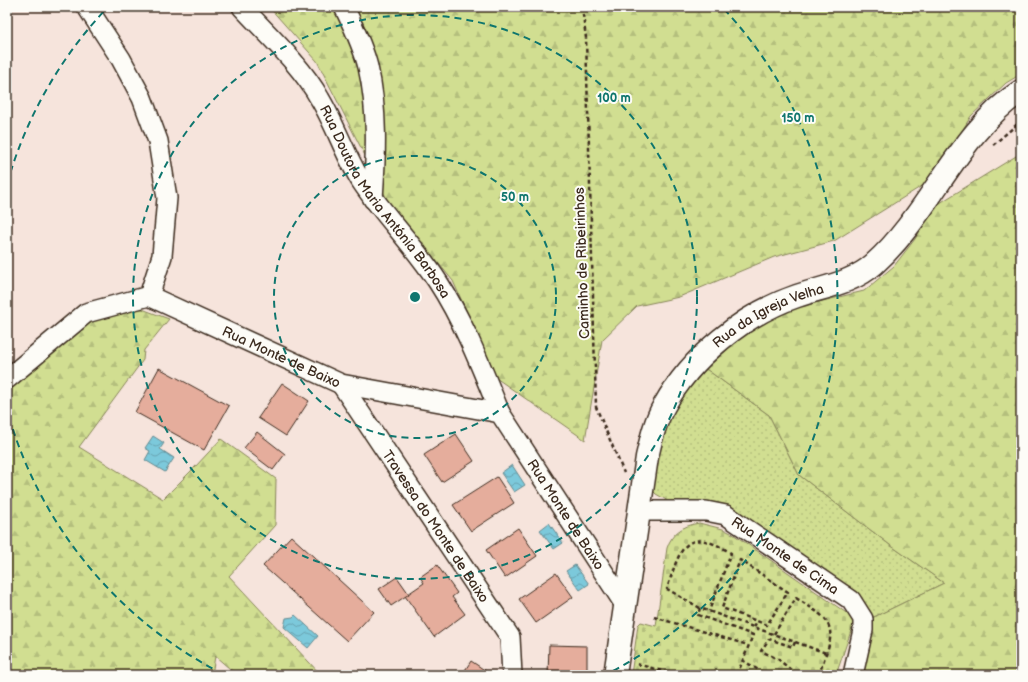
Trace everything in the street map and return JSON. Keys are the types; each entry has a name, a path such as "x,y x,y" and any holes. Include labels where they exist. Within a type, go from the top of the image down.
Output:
{"street":[{"path":"7,379 86,313 149,296 162,256 167,198 158,141 142,98 121,59 87,7"},
{"name":"Rua Doutora Maria Antónia Barbosa","path":"242,7 307,79 321,100 360,179 373,199 420,256 438,282 460,322 500,413"},
{"path":"344,7 356,33 368,67 375,123 376,161 373,199"},
{"name":"Rua da Igreja Velha","path":"623,669 625,605 647,457 654,429 663,406 677,386 711,348 753,315 791,298 852,278 873,265 912,222 980,129 996,110 1021,92"},
{"name":"Rua Monte de Baixo","path":"149,296 341,384 500,413 625,605"},
{"name":"Travessa do Monte de Baixo","path":"341,384 510,637 512,675"},
{"name":"Rua Monte de Cima","path":"639,510 706,510 726,515 852,600 863,619 863,630 853,675"}],"path":[{"name":"Caminho de Ribeirinhos","path":"582,7 586,38 596,407 624,474"},
{"path":"709,611 731,553 714,542 705,540 689,543 683,549 677,558 667,589 700,608 826,653"},
{"path":"740,560 788,592 767,625 757,621 722,608 740,560"},
{"path":"773,634 796,598 817,612 828,624 831,636 818,675"},
{"path":"700,608 698,615 753,635 737,675"},
{"path":"654,617 748,645"},
{"path":"754,627 757,621"},
{"path":"795,642 793,647 769,639 761,651 778,659 796,675"},
{"path":"742,660 767,675"},
{"path":"623,669 676,675"}],"green space":[{"path":"269,7 1021,7 1021,74 1006,83 971,116 933,179 834,241 774,257 679,297 637,306 602,340 585,440 496,378 453,281 389,203 317,61"},
{"path":"1021,153 1021,675 862,675 872,628 872,618 944,583 890,545 799,475 769,415 706,369 752,327 781,311 864,291 894,266 915,239 935,206"},
{"path":"117,308 142,309 169,319 144,350 143,360 79,447 163,499 221,439 276,479 275,525 229,576 321,675 237,675 215,656 212,675 7,675 7,387 88,317"},
{"path":"706,369 769,415 799,475 890,545 944,583 872,618 861,599 846,586 731,510 670,502 656,494 652,490 658,453 669,418 686,392"},
{"path":"699,523 723,529 733,534 855,619 836,675 631,675 638,625 641,622 656,626 667,548 669,543 678,531"}],"water":[{"path":"153,436 164,443 160,449 174,458 165,472 145,460 150,451 145,448"},
{"path":"512,465 525,485 514,492 501,473"},
{"path":"549,523 563,543 554,549 540,530"},
{"path":"575,565 589,584 580,590 566,571"},
{"path":"295,615 318,636 308,648 284,627 286,618 293,617"}],"building":[{"path":"159,368 229,406 204,450 135,412"},
{"path":"282,383 309,401 286,436 258,418"},
{"path":"257,432 285,454 273,470 244,448"},
{"path":"456,434 474,461 442,482 424,455"},
{"path":"497,477 514,503 471,531 453,505"},
{"path":"518,528 537,556 505,578 486,550"},
{"path":"291,536 374,612 347,641 263,566"},
{"path":"437,565 457,593 452,597 465,614 434,637 405,596 424,583 420,577"},
{"path":"556,573 573,597 536,623 519,599"},
{"path":"397,577 409,594 391,606 379,589"},
{"path":"549,645 587,646 587,675 548,675"},
{"path":"471,661 492,675 462,675"}]}
